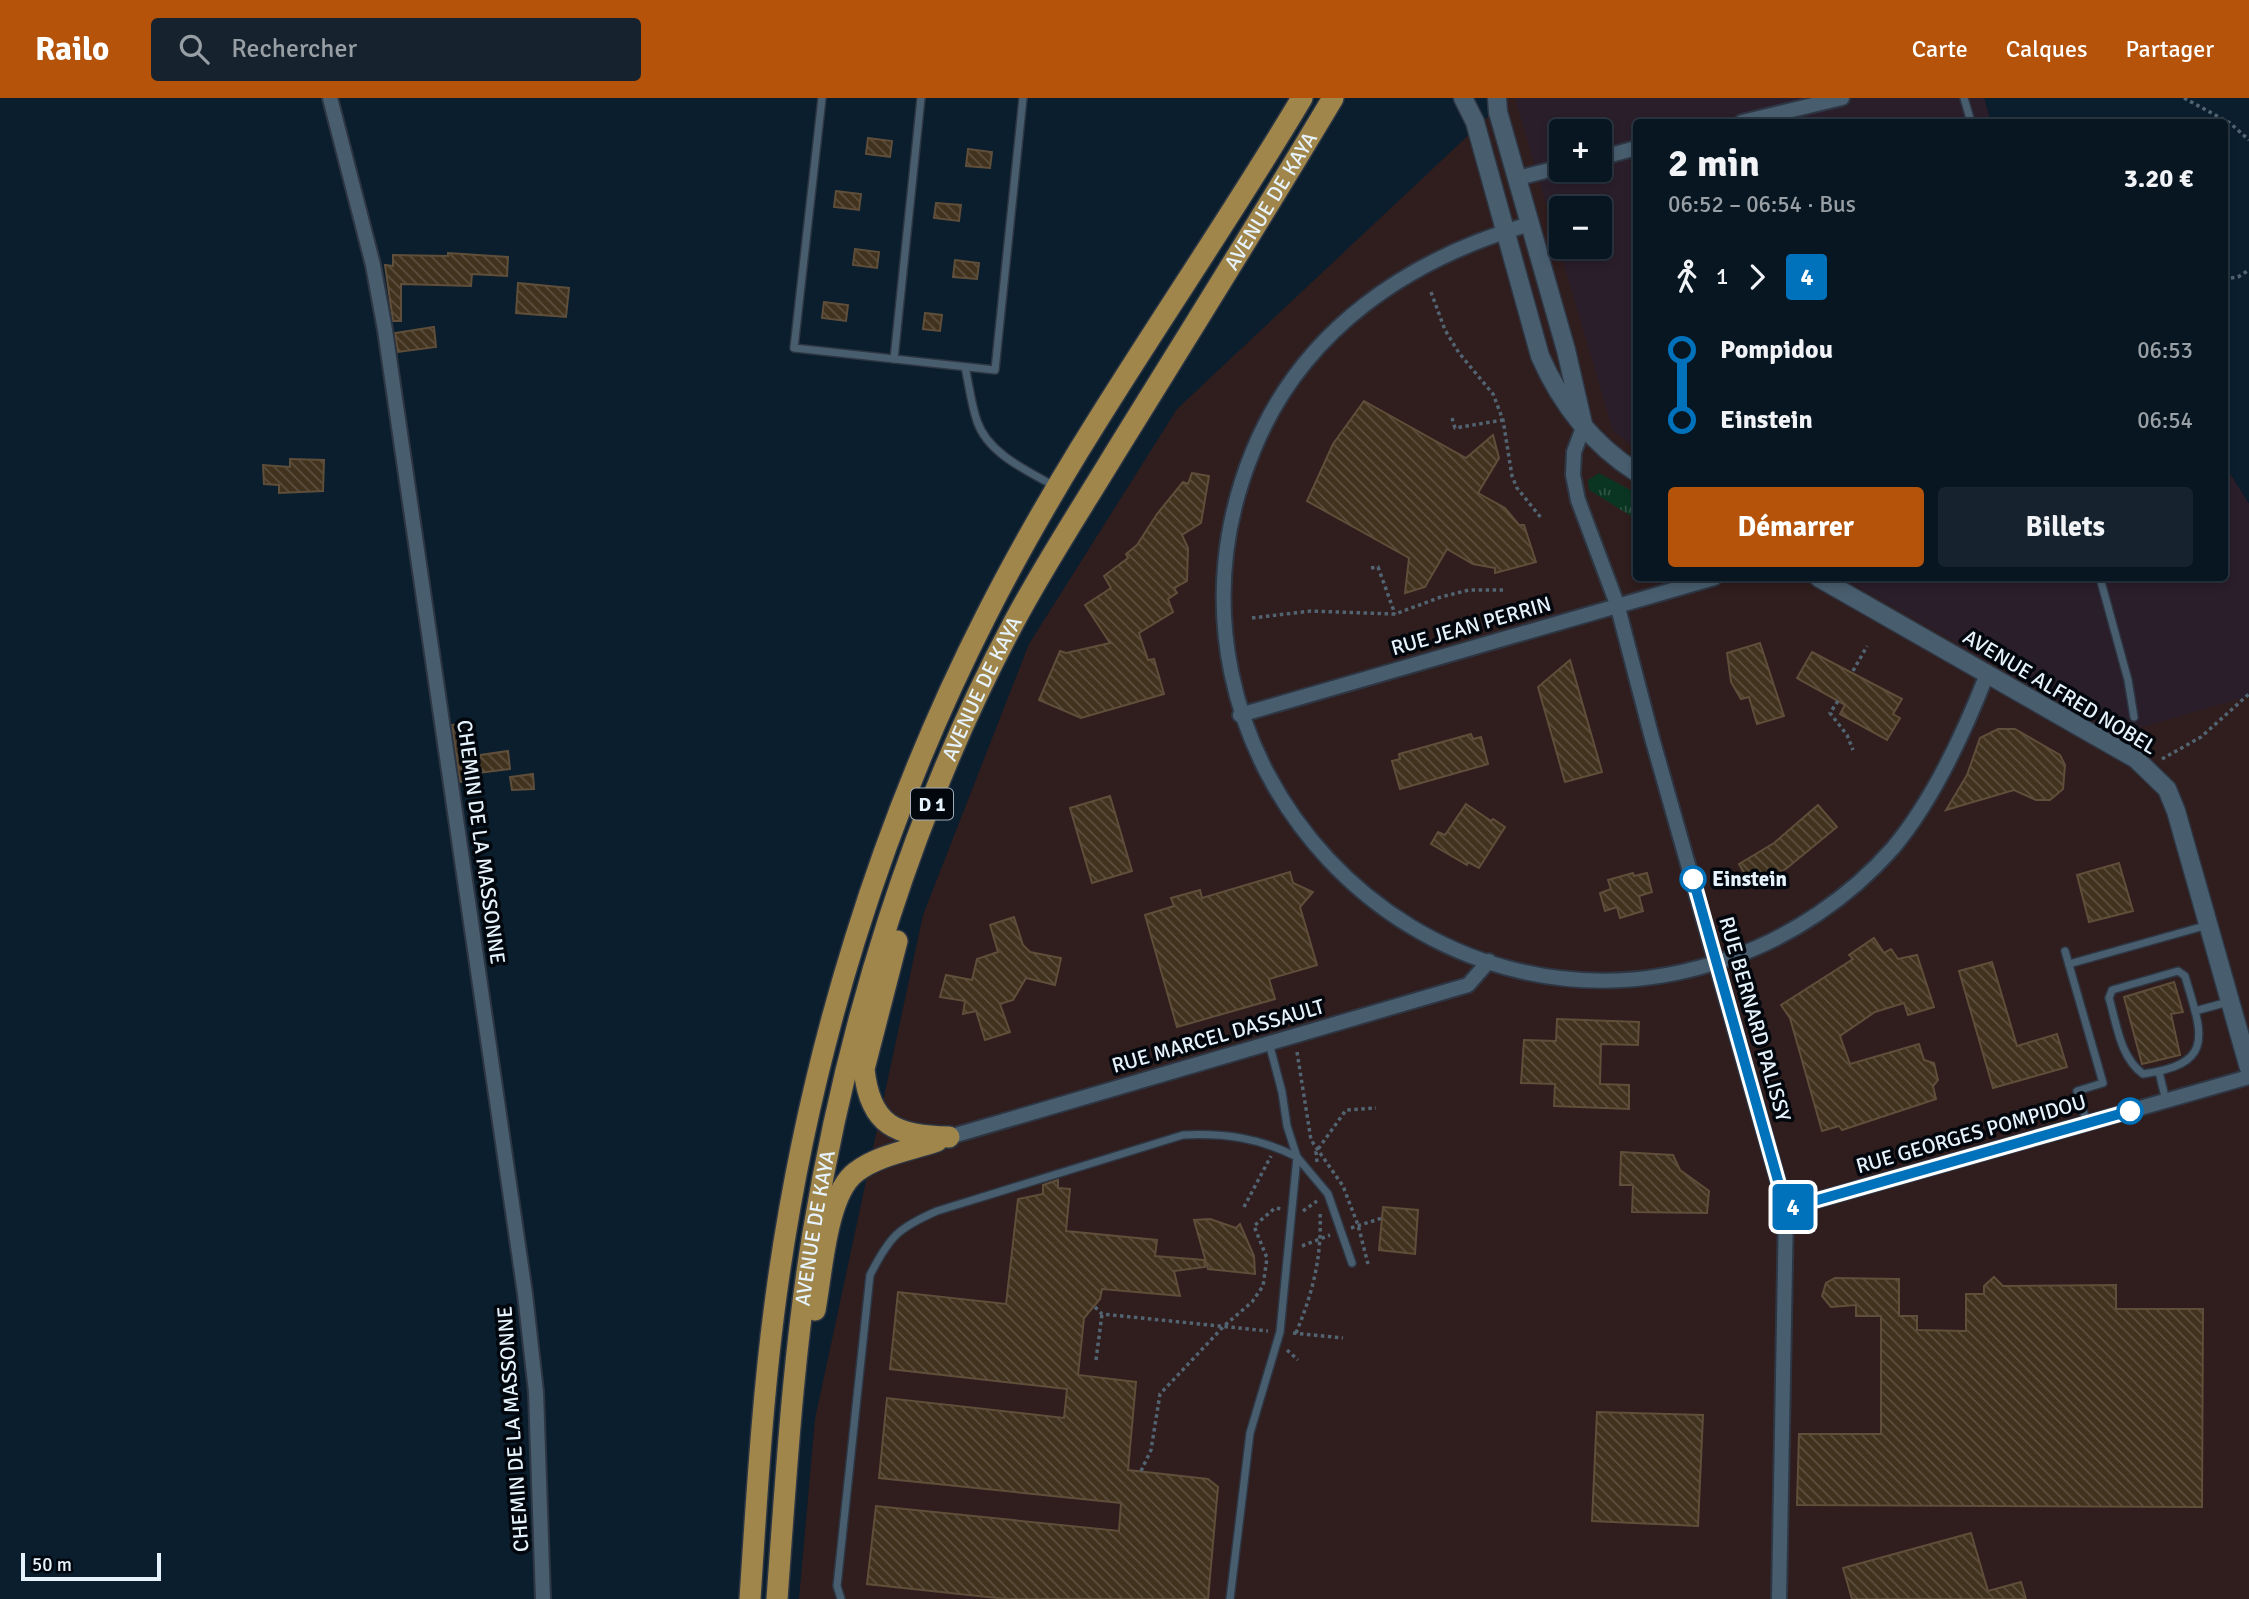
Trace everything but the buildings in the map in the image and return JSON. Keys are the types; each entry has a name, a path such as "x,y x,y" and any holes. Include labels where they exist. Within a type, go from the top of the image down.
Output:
{"main road":[{"name":"AVENUE DE KAYA","path":"750,1599 764,1410 778,1279 803,1141 843,979 881,860 935,722 989,610 1057,487 1302,98"},
{"name":"AVENUE DE KAYA","path":"777,1599 790,1431 813,1231 829,1145 886,927 932,802 1014,622 1334,98"},
{"path":"949,1137 915,1137 888,1124 871,1101 864,1069 899,933 1014,622"},
{"path":"790,1431 835,1203 842,1186 855,1172 873,1162 949,1137"}],"street":[{"name":"CHEMIN DE LA MASSONNE","path":"330,98 373,265 386,330 523,1280 536,1392 543,1599"},
{"path":"1463,98 1475,122 1540,356 1565,405 1583,428 1633,470"},
{"path":"1497,98 1566,350 1583,428"},
{"path":"1754,119 1842,98"},
{"path":"1612,155 1633,149"},
{"path":"1518,178 1549,170"},
{"path":"1530,224 1431,260 1368,301 1314,349 1284,388 1245,468 1232,512 1224,558 1224,635 1240,715 1264,770 1289,812 1331,865 1396,918 1441,942 1489,961 1545,974 1626,979 1672,974 1717,962 1760,946 1809,919 1853,887 1893,848 1924,803 1948,761 1987,674"},
{"name":"RUE BERNARD PALISSY","path":"1583,428 1574,452 1573,475 1577,500 1617,604 1652,738 1786,1209 1779,1599"},
{"name":"RUE JEAN PERRIN","path":"1240,715 1703,581"},
{"name":"AVENUE ALFRED NOBEL","path":"1824,581 2150,770 2167,789 2176,811 2249,1069"},
{"name":"RUE MARCEL DASSAULT","path":"949,1137 1468,985 1489,961"},
{"name":"RUE GEORGES POMPIDOU","path":"1786,1209 2249,1077"}],"lane":[{"path":"822,98 794,348 995,370 1023,98"},
{"path":"894,359 921,98"},
{"path":"1964,98 1970,119"},
{"path":"965,367 977,423 989,441 1011,462 1057,487"},
{"path":"2101,581 2128,681 2134,718"},
{"path":"2069,964 2208,925"},
{"path":"2065,951 2103,1083 2077,1091 2087,1123"},
{"path":"2178,971 2185,976 2201,1033 2197,1049 2186,1062 2158,1072 2143,1074 2131,1065 2109,998 2112,989 2178,971"},
{"path":"2194,1011 2230,1001"},
{"path":"1269,1043 1282,1093 1287,1126 1297,1157 1328,1194 1343,1230 1352,1263"},
{"path":"2158,1072 2166,1101"},
{"path":"841,1599 837,1586 870,1275 884,1248 905,1225 937,1211 1183,1135 1218,1133 1260,1140 1297,1157"},
{"path":"1230,1599 1250,1433 1280,1332 1297,1157"}],"path":[{"path":"2184,98 2223,119"},
{"path":"2228,122 2249,140"},
{"path":"2228,278 2238,277 2249,270"},
{"path":"1431,292 1445,330 1493,394 1503,420 1512,476 1517,488 1542,519"},
{"path":"1452,418 1455,428 1503,420"},
{"path":"1371,568 1378,567 1395,614"},
{"path":"1252,618 1311,611 1395,614 1469,590 1503,590"},
{"path":"1853,671 1867,646"},
{"path":"2150,770 2169,754 2201,737 2226,711 2249,694"},
{"path":"1838,701 1830,713 1847,735 1853,750"},
{"path":"1295,1036 1311,1140 1343,1186 1358,1225 1368,1264"},
{"path":"1267,1258 1382,1218"},
{"path":"1141,1471 1152,1450 1160,1394 1224,1326 1239,1316 1263,1286 1267,1258 1255,1226"},
{"path":"1095,1307 1102,1314 1343,1338"},
{"path":"1096,1360 1102,1314"}],"shaded area":[{"path":"1508,98 1984,98 1990,119 1633,119 1633,581 2228,581 2228,470 2249,504 2249,1599 799,1599 815,1419 923,915 1029,644 1177,409"},
{"path":"1515,98 1984,98 1990,119 1633,119 1633,447 1613,431 1562,259 1612,259 1612,196 1549,196 1549,214"},
{"path":"2228,470 2249,504 2249,696 2118,734 1847,581 2228,581"}],"green space":[{"path":"1599,473 1633,491 1633,517 1589,490 1588,480"}],"bus line":[{"name":"4","path":"1693,879 1786,1209 2130,1111"}],"place":[{"name":"Einstein","path":"1693,879"}]}
